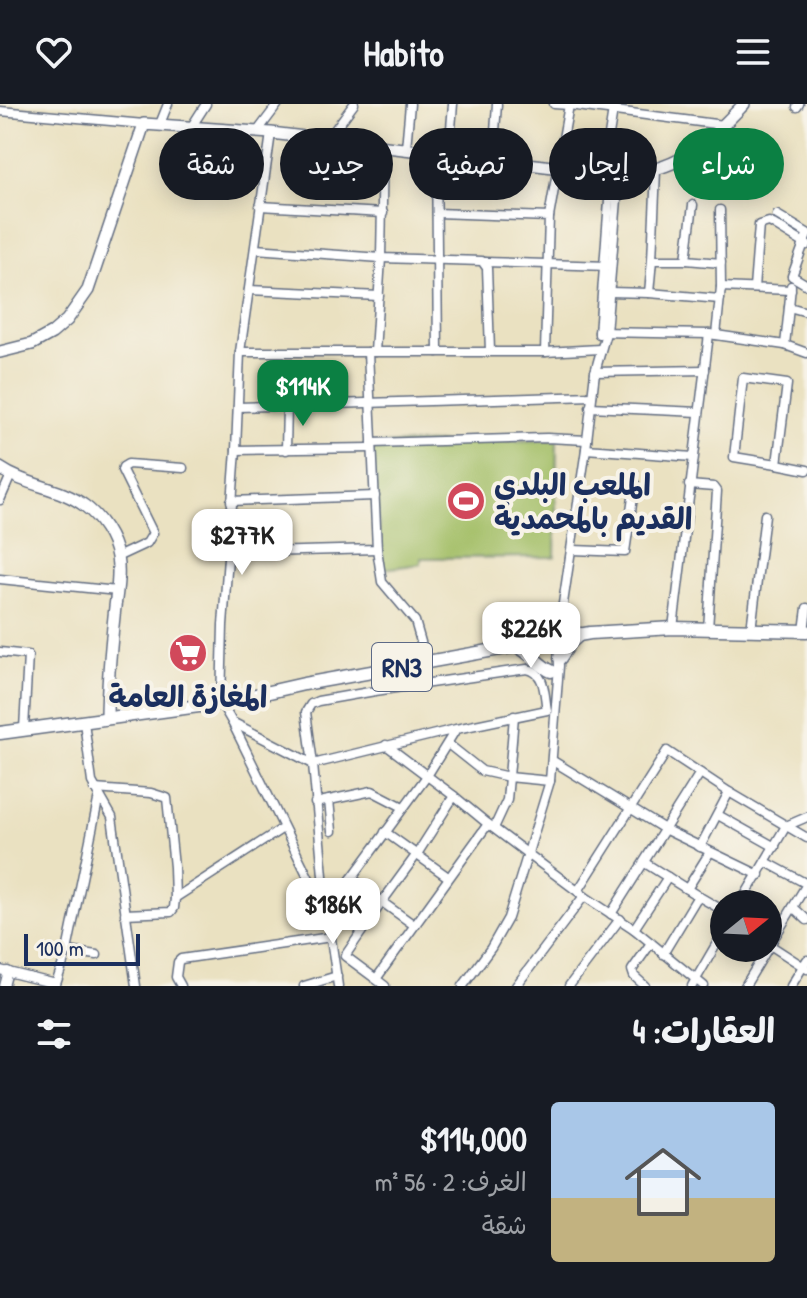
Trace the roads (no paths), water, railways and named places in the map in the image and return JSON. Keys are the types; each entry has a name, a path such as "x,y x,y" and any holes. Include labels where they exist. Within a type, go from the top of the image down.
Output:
{"main road":[{"name":"RN3","path":"0,733 221,703 580,634 673,628 806,631"},
{"path":"560,658 580,634"},
{"path":"517,646 532,654 554,674"}],"street":[{"path":"160,124 168,104"},
{"path":"192,126 206,104"},
{"path":"260,128 278,104"},
{"path":"336,128 354,104"},
{"path":"406,148 410,104"},
{"path":"448,128 453,104"},
{"path":"495,128 497,104"},
{"path":"554,104 723,125"},
{"path":"657,170 674,165 687,156 744,104"},
{"path":"565,128 569,105"},
{"path":"612,128 613,110"},
{"path":"0,111 214,128"},
{"path":"0,352 32,344 52,333 67,320 88,290 144,124"},
{"path":"264,132 280,134"},
{"path":"271,133 240,352 221,703 328,917"},
{"path":"393,147 409,148"},
{"path":"383,200 370,402 377,549 382,582 415,621 427,663"},
{"path":"438,200 438,352"},
{"path":"545,352 552,200"},
{"path":"603,332 610,200"},
{"path":"649,293 655,200"},
{"path":"686,260 693,205"},
{"path":"260,206 383,213"},
{"path":"673,628 705,370 720,299 720,210"},
{"path":"437,213 549,217"},
{"path":"777,215 806,239"},
{"path":"754,288 759,225 773,224 806,239"},
{"path":"785,345 792,276 806,239"},
{"path":"255,249 381,258 606,266"},
{"path":"652,260 721,263"},
{"path":"485,262 490,351"},
{"path":"463,986 508,918 550,781 553,761 551,710 554,674 560,658 558,637 609,292 606,266"},
{"path":"792,276 807,285"},
{"path":"721,287 791,290"},
{"path":"249,290 379,296"},
{"path":"609,292 720,299"},
{"path":"789,307 807,312"},
{"path":"603,332 713,335 785,345 807,353"},
{"path":"240,352 545,352 600,348"},
{"path":"595,372 705,370"},
{"path":"777,464 787,384 743,378 734,457 807,470"},
{"path":"238,407 592,396"},
{"path":"286,450 287,405"},
{"path":"590,407 699,412"},
{"path":"236,450 547,438 693,457"},
{"path":"117,557 147,543 153,533 123,467 128,464 183,468"},
{"path":"0,468 83,504 101,521 117,557 107,718"},
{"path":"0,500 11,475"},
{"path":"573,550 625,552 635,484"},
{"path":"689,485 714,487 717,491 708,629"},
{"path":"231,501 375,496"},
{"path":"751,630 765,515"},
{"path":"228,553 377,549"},
{"path":"0,579 117,591"},
{"path":"806,631 807,608"},
{"path":"536,642 554,674"},
{"path":"0,652 28,655 24,729"},
{"path":"304,986 337,981 306,712 311,704 375,691 527,669 540,675 551,710"},
{"path":"370,672 375,691"},
{"path":"232,722 313,764 456,729 551,710"},
{"path":"376,979 448,877 491,826 507,800 514,716"},
{"path":"84,722 97,793 112,817 136,986"},
{"path":"327,907 427,776 456,729"},
{"path":"448,744 482,771 550,781"},
{"path":"386,745 527,854 634,929 694,983 704,986"},
{"path":"516,986 581,893 667,751 807,838"},
{"path":"553,761 666,830 759,875"},
{"path":"582,986 572,983 616,916 700,773"},
{"path":"315,803 372,791 403,807"},
{"path":"700,847 729,792"},
{"path":"97,793 151,793 167,798 174,908 171,912 125,914"},
{"path":"4,986 4,970 56,985 67,951 97,793"},
{"path":"345,956 454,796"},
{"path":"329,800 332,831"},
{"path":"718,815 775,847"},
{"path":"749,890 786,826 807,817"},
{"path":"175,898 283,828"},
{"path":"385,832 448,877"},
{"path":"687,889 710,852"},
{"path":"766,862 807,884 782,925"},
{"path":"645,863 710,903"},
{"path":"801,880 807,870"},
{"path":"634,929 668,877"},
{"path":"352,878 414,925"},
{"path":"663,954 698,896"},
{"path":"793,907 807,920"},
{"path":"181,986 176,977 181,959 331,937"},
{"path":"645,986 632,970 651,943"},
{"path":"333,950 385,986"},
{"path":"67,951 97,955"},
{"path":"782,954 806,965 791,986"},
{"path":"694,983 710,955"},
{"path":"745,986 759,962"}],"place":[{"name":"الملعب البلدي القديم بالمحمدية","path":"466,501"},
{"name":"المغازة العامة","path":"188,653"}]}
